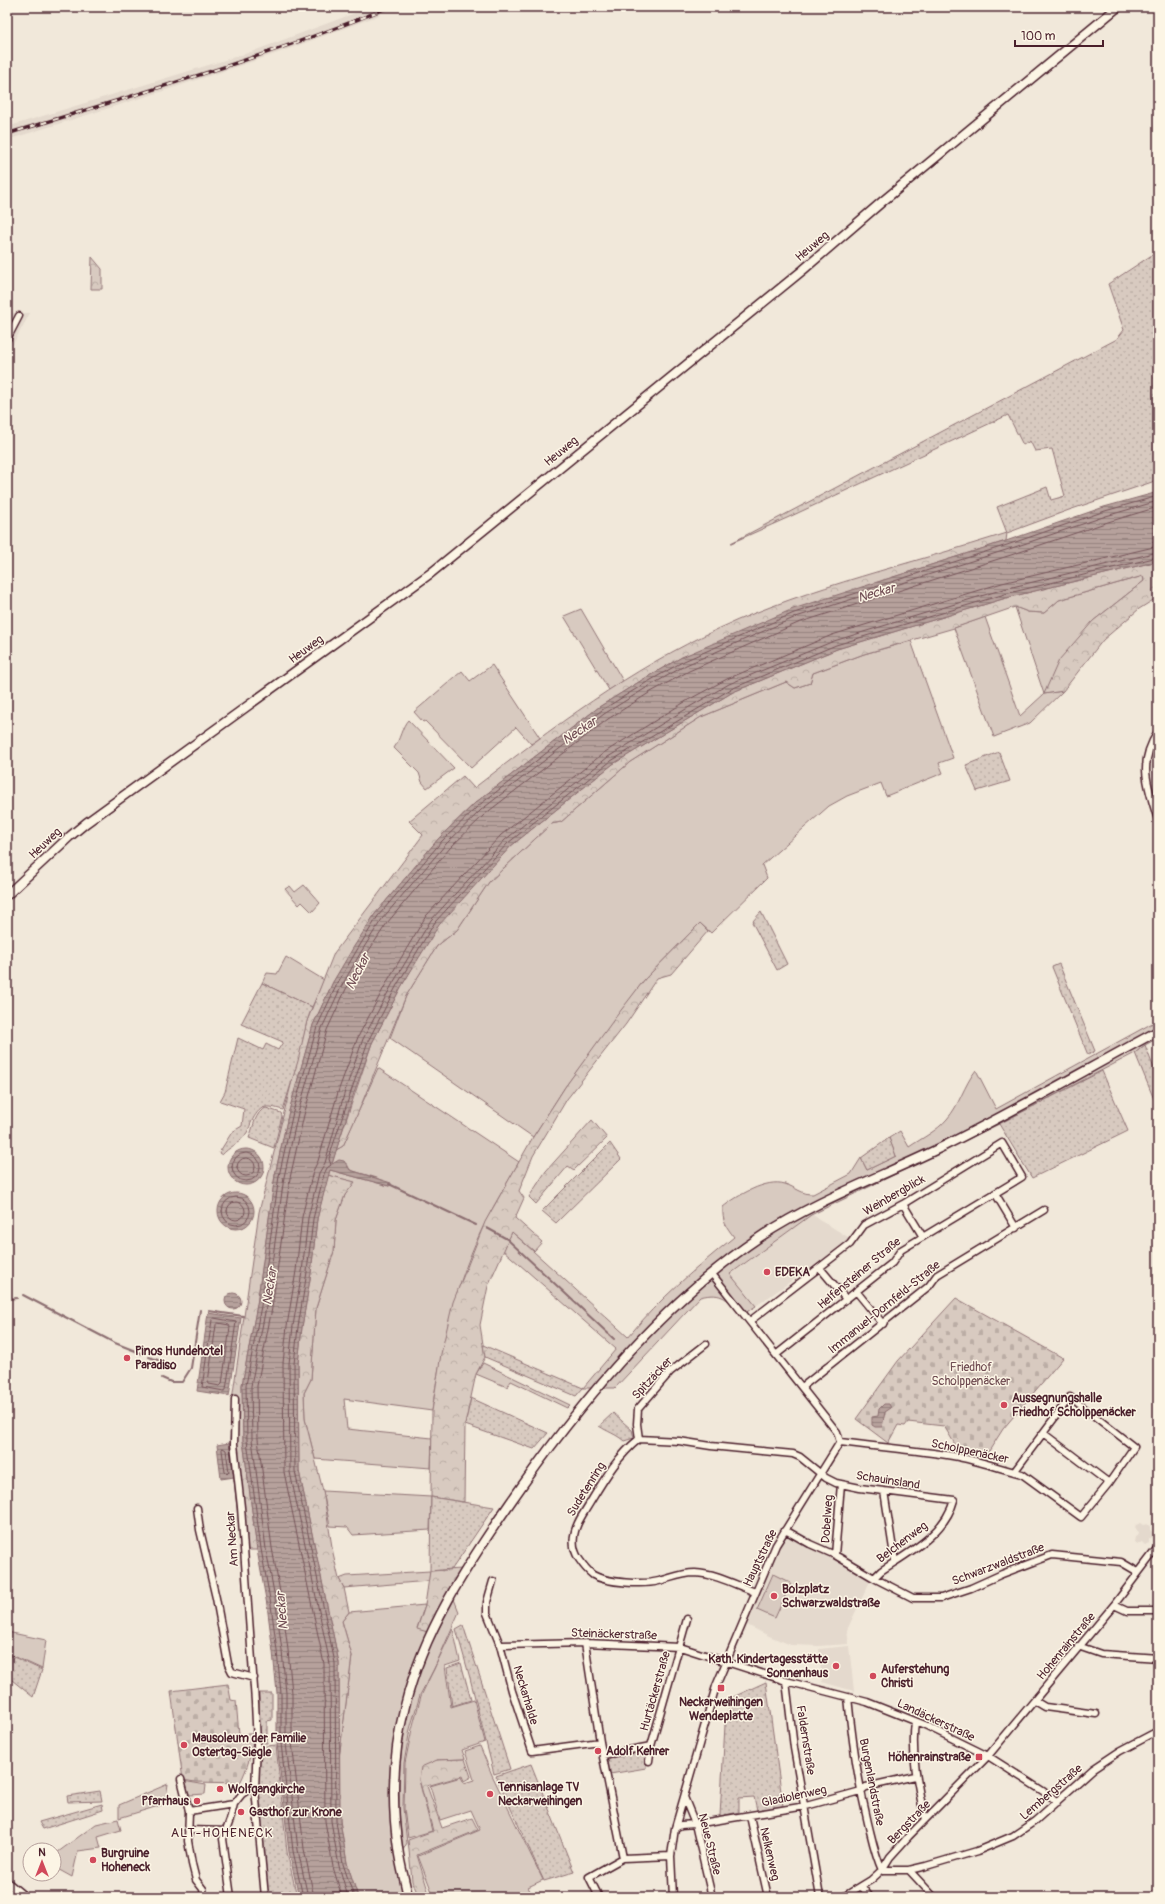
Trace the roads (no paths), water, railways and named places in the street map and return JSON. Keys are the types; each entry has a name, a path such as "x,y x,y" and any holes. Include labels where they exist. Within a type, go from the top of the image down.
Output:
{"street":[{"name":"Heuweg","path":"7,895 86,823 431,573 803,270 883,201 1117,7"},
{"path":"7,339 19,316"},
{"path":"1158,732 1151,743 1145,764 1146,776 1158,820"},
{"path":"408,1897 398,1850 394,1807 394,1772 405,1706 415,1673 447,1602 470,1561 543,1455 576,1414 662,1318 712,1274 757,1239 846,1189 942,1147 1158,1031"},
{"name":"Helfensteiner Straße","path":"777,1354 892,1263 901,1250 1022,1177 1002,1143"},
{"name":"Weinbergblick","path":"750,1321 853,1241 864,1225 903,1204 1002,1143"},
{"path":"995,1193 1016,1228"},
{"path":"903,1204 923,1237"},
{"name":"Immanuel-Dornfeld-Straße","path":"802,1387 929,1286 937,1275 1044,1210"},
{"path":"820,1268 846,1299"},
{"path":"712,1274 777,1354 837,1432 840,1442"},
{"path":"856,1291 883,1324"},
{"name":"Spitzäcker","path":"639,1439 637,1424 638,1409 670,1372 706,1344"},
{"path":"1014,1472 1043,1432 1070,1398 1134,1447 1109,1482 1043,1432"},
{"name":"Am Neckar","path":"235,1399 234,1444 242,1508 254,1678 257,1744 255,1785 265,1897"},
{"path":"639,1439 679,1441 711,1446 793,1454 800,1457 821,1474"},
{"name":"Sudetenring","path":"639,1439 626,1450 613,1465 577,1524 573,1546 577,1557 594,1575 619,1582 642,1584 682,1575 701,1574 712,1576 755,1592"},
{"name":"Scholppenäcker","path":"840,1442 953,1456 1022,1474 1081,1517 1109,1482"},
{"name":"Hauptstraße","path":"673,1897 671,1856 675,1828 708,1713 725,1661 755,1592 785,1530 840,1442"},
{"name":"Schauinsland","path":"821,1474 826,1478 840,1484 954,1500"},
{"name":"Dobelweg","path":"835,1555 840,1484"},
{"path":"884,1491 896,1562"},
{"name":"Belchenweg","path":"874,1578 881,1571 896,1562 935,1533 952,1508 954,1500"},
{"name":"Am Neckar","path":"197,1508 200,1530 216,1598 228,1664 232,1672 254,1678"},
{"name":"Schwarzwaldstraße","path":"785,1530 810,1544 835,1555 912,1598 941,1598 971,1588 1002,1574 1052,1555 1121,1562 1138,1572"},
{"name":"Hohenrainstraße","path":"988,1756 1035,1701 1078,1646 1114,1605 1158,1547"},
{"name":"Neckarhalde","path":"493,1581 487,1602 487,1613 500,1645 512,1691 532,1751 600,1742"},
{"path":"1114,1605 1127,1611 1158,1611"},
{"name":"Hurtäckerstraße","path":"649,1761 651,1746 687,1619"},
{"path":"585,1643 600,1742 623,1858"},
{"name":"Steinäckerstraße","path":"500,1645 585,1643 680,1647 725,1661"},
{"path":"1078,1646 1101,1654 1158,1658"},
{"name":"Landäckerstraße","path":"725,1661 786,1681 867,1702 915,1721 988,1756 1049,1795 1057,1802"},
{"name":"Faldernstraße","path":"786,1681 794,1748 806,1806 820,1897"},
{"name":"Burgenlandstraße","path":"848,1697 852,1742 861,1792 877,1859 882,1870"},
{"path":"1035,1701 1045,1707 1096,1714"},
{"path":"915,1721 913,1753 915,1776 925,1820"},
{"name":"Lembergstraße","path":"882,1870 909,1870 977,1851 1013,1836 1035,1821 1093,1769 1120,1751 1158,1731"},
{"name":"Hurtäckerstraße","path":"603,1755 651,1746"},
{"name":"Bergstraße","path":"843,1897 862,1887 882,1870 890,1857 988,1756"},
{"name":"Gladiolenweg","path":"675,1828 681,1825 750,1816 806,1806 861,1792 866,1787 915,1776"},
{"path":"181,1780 189,1811 188,1830 192,1864 196,1880 203,1889 204,1897"},
{"path":"231,1897 222,1839 234,1804 242,1794 255,1785"},
{"name":"Neue Straße","path":"684,1797 695,1824 712,1897"},
{"path":"189,1811 234,1804"},
{"name":"Nelkenweg","path":"750,1816 768,1897"},
{"path":"188,1830 226,1831"},
{"path":"599,1897 588,1877 623,1858 671,1856"},
{"path":"909,1870 934,1897"},
{"path":"7,1883 24,1897"},
{"path":"862,1887 870,1897"}],"water":[{"name":"Neckar","path":"1158,492 1158,561 1006,598 837,649 733,692 613,764 511,846 439,925 401,987 372,1043 354,1093 332,1164 339,1160 344,1161 350,1170 391,1183 391,1185 389,1186 330,1170 317,1219 311,1273 302,1327 298,1364 299,1471 339,1663 340,1821 347,1863 358,1897 299,1897 289,1852 277,1743 277,1693 273,1652 267,1605 257,1550 243,1440 242,1385 257,1305 275,1175 289,1111 313,1025 333,982 353,948 375,914 439,838 475,803 599,707 682,657 793,609 1006,541 1104,507"},
{"path":"250,1149 259,1154 263,1160 263,1174 259,1180 250,1185 242,1185 233,1180 229,1174 228,1163 233,1154 239,1150"},
{"path":"236,1193 246,1196 251,1201 254,1211 251,1221 246,1226 236,1229 226,1226 221,1221 218,1211 221,1201 226,1196"},
{"path":"233,1293 239,1295 241,1301 239,1307 233,1309 227,1307 225,1301 227,1295"},
{"path":"208,1313 241,1318 229,1396 197,1391"},
{"path":"884,1404 889,1404 891,1408 885,1412 882,1427 875,1427 872,1425 872,1417 878,1416 879,1409"},
{"path":"229,1443 234,1477 221,1479 217,1445"}],"waterway":[{"path":"389,1184 476,1225"},
{"path":"487,1228 507,1239 614,1339"},
{"path":"23,1295 115,1343 143,1354"},
{"path":"7,1299 17,1298"},
{"path":"162,1378 171,1382 182,1382 191,1368 200,1310"},
{"path":"209,1311 243,1316"},
{"path":"149,1357 161,1361"}],"railway":[{"path":"7,134 247,59 342,26 389,7"}],"place":[{"name":"EDEKA","path":"767,1272"},
{"name":"Pinos Hundehotel Paradiso","path":"127,1358"},
{"name":"Aussegnungshalle Friedhof Scholppenäcker","path":"1004,1405"},
{"name":"Bolzplatz Schwarzwaldstraße","path":"774,1596"},
{"name":"Kath. Kindertagesstätte Sonnenhaus","path":"836,1666"},
{"name":"Auferstehung Christi","path":"873,1676"},
{"name":"Neckarweihingen Wendeplatte","path":"721,1688"},
{"name":"Mausoleum der Familie Ostertag-Siegle","path":"184,1745"},
{"name":"Adolf Kehrer","path":"598,1751"},
{"name":"Höhenrainstraße","path":"979,1757"},
{"name":"Wolfgangkirche","path":"220,1789"},
{"name":"Tennisanlage TV Neckarweihingen","path":"490,1794"},
{"name":"Pfarrhaus","path":"197,1801"},
{"name":"Gasthof zur Krone","path":"241,1812"},
{"name":"Burgruine Hoheneck","path":"93,1860"}],"district":[{"name":"ALT-HOHENECK","path":"222,1832"}],"park label":[{"name":"Friedhof Scholppenäcker","path":"971,1374"}]}
